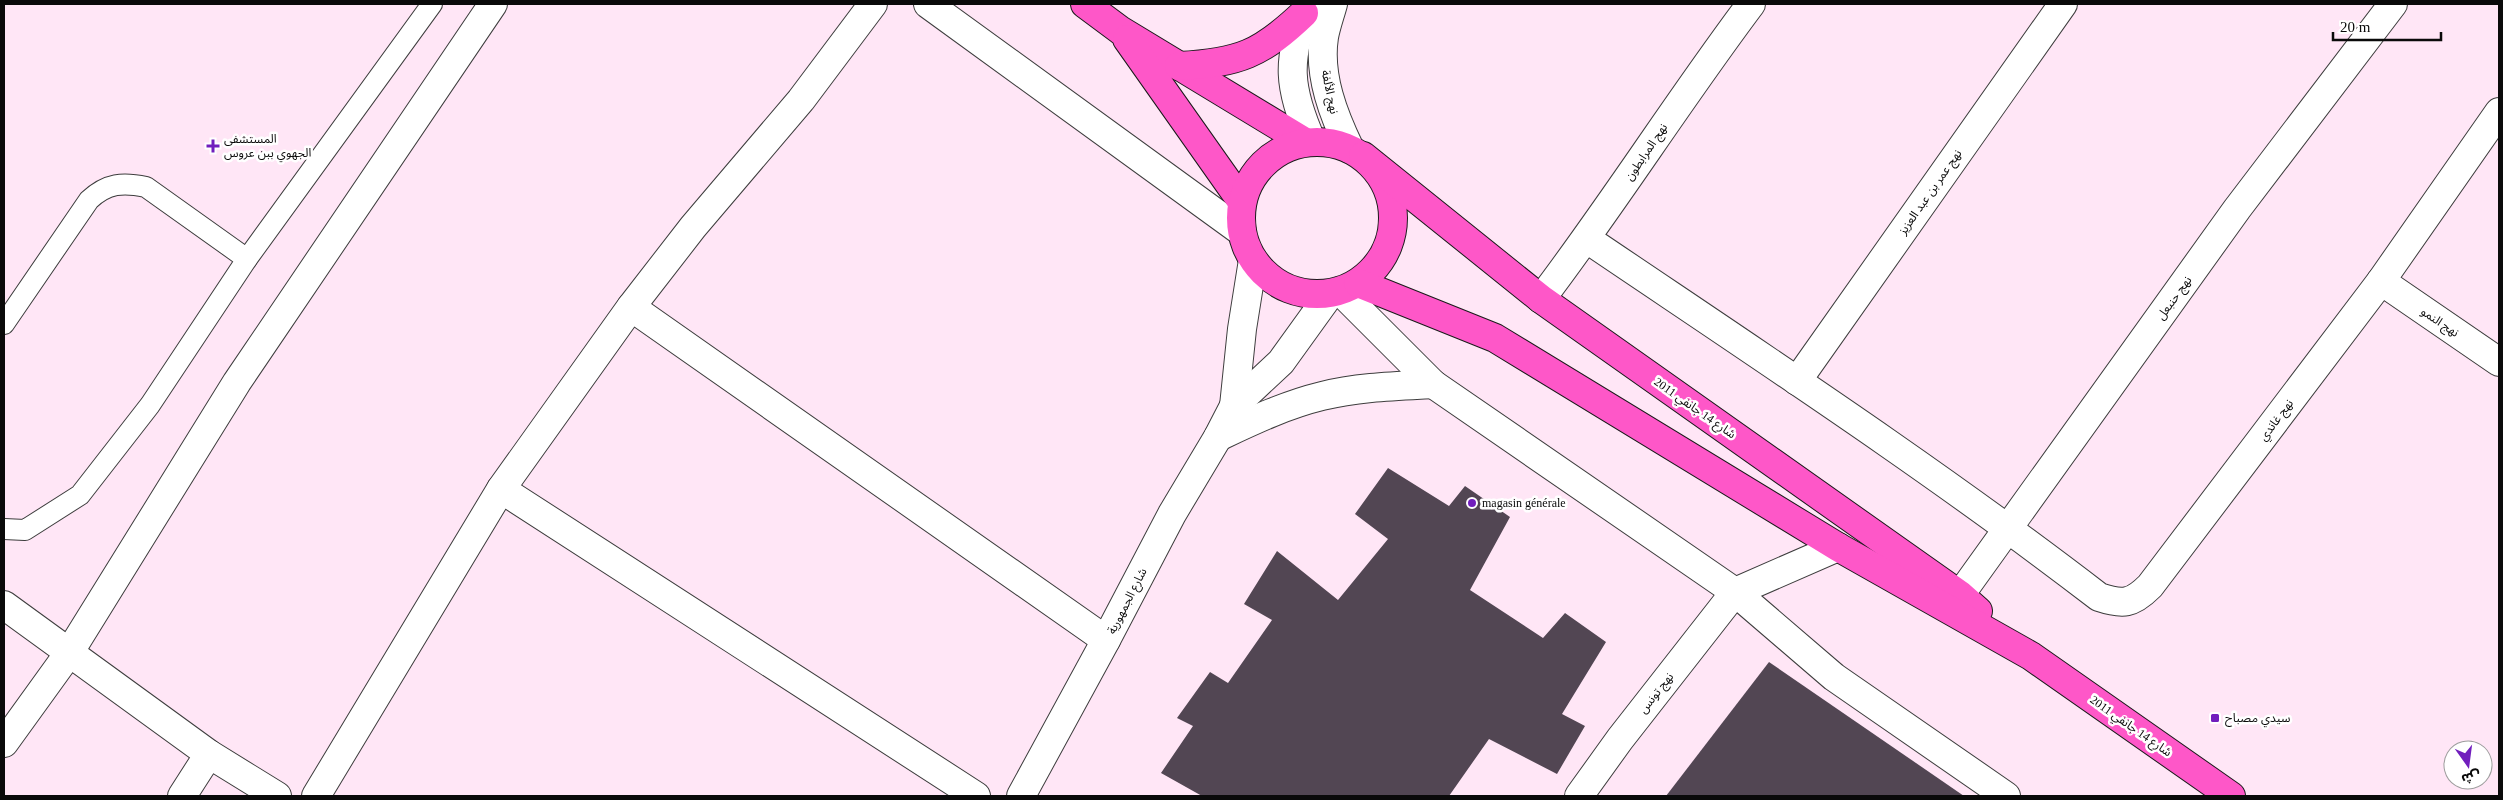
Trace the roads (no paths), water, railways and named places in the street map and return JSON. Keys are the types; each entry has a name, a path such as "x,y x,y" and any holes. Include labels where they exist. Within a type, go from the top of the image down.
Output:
{"main road":[{"path":"1085,4 1120,30 1309,142"},
{"path":"1179,66 1215,64 1249,54 1279,37 1306,8"},
{"path":"1120,30 1242,202"},
{"path":"1309,142 1338,145 1356,153 1380,174 1391,197 1394,221 1389,245 1376,267 1343,289 1308,294 1286,289 1267,277 1252,260 1242,232 1242,202 1248,184 1258,170 1272,157 1287,148 1309,142"},
{"name":"شارع 14 جانفي 2011","path":"1356,153 1541,299 1960,595 2031,656"},
{"name":"شارع 14 جانفي 2011","path":"1343,289 1495,338 1838,547 2031,656 2231,796"}],"street":[{"path":"4,743 69,653 237,382 493,4"},
{"path":"316,796 501,489 631,307 693,227 801,100 873,4"},
{"path":"928,4 1242,232"},
{"name":"نهج الألفة","path":"1333,4 1324,38 1324,72 1334,117 1356,153"},
{"name":"نهج المرابطون","path":"1541,299 1587,239 1697,76 1751,4"},
{"name":"نهج عمر بن عبد العزيز","path":"1797,381 2063,4"},
{"name":"نهج حنبعل","path":"1960,595 2237,210 2393,4"},
{"path":"1306,8 1292,60 1293,93 1309,142"},
{"name":"نهج غاندي","path":"1587,239 2009,528 2099,597 2114,602 2127,602 2139,597 2150,586 2381,281 2499,112"},
{"path":"1234,406 1252,260"},
{"name":"نهج النمو","path":"2381,281 2499,362"},
{"path":"1234,406 1281,362 1343,289 1433,384 1735,592 1834,677 2006,796"},
{"path":"631,307 1106,640"},
{"path":"1218,437 1269,413 1322,396 1377,387 1433,384"},
{"name":"شارع الجمهورية","path":"1021,796 1172,514 1218,437 1234,406"},
{"path":"501,489 976,796"},
{"path":"1735,592 1838,547"},
{"name":"نهج تونس","path":"1579,796 1620,739 1735,592"},
{"path":"4,605 209,754 276,796"},
{"path":"182,796 209,754"}],"lane":[{"path":"4,529 25,530 80,495 150,404 247,259 432,4"},
{"path":"4,324 89,200 99,190 113,184 126,183 146,187 247,259"}],"place":[{"name":"المستشفى الجهوي ببن عروس","path":"213,146"},
{"name":"magasin générale","path":"1472,503"},
{"name":"سيدي مصباح","path":"2215,718"}]}
